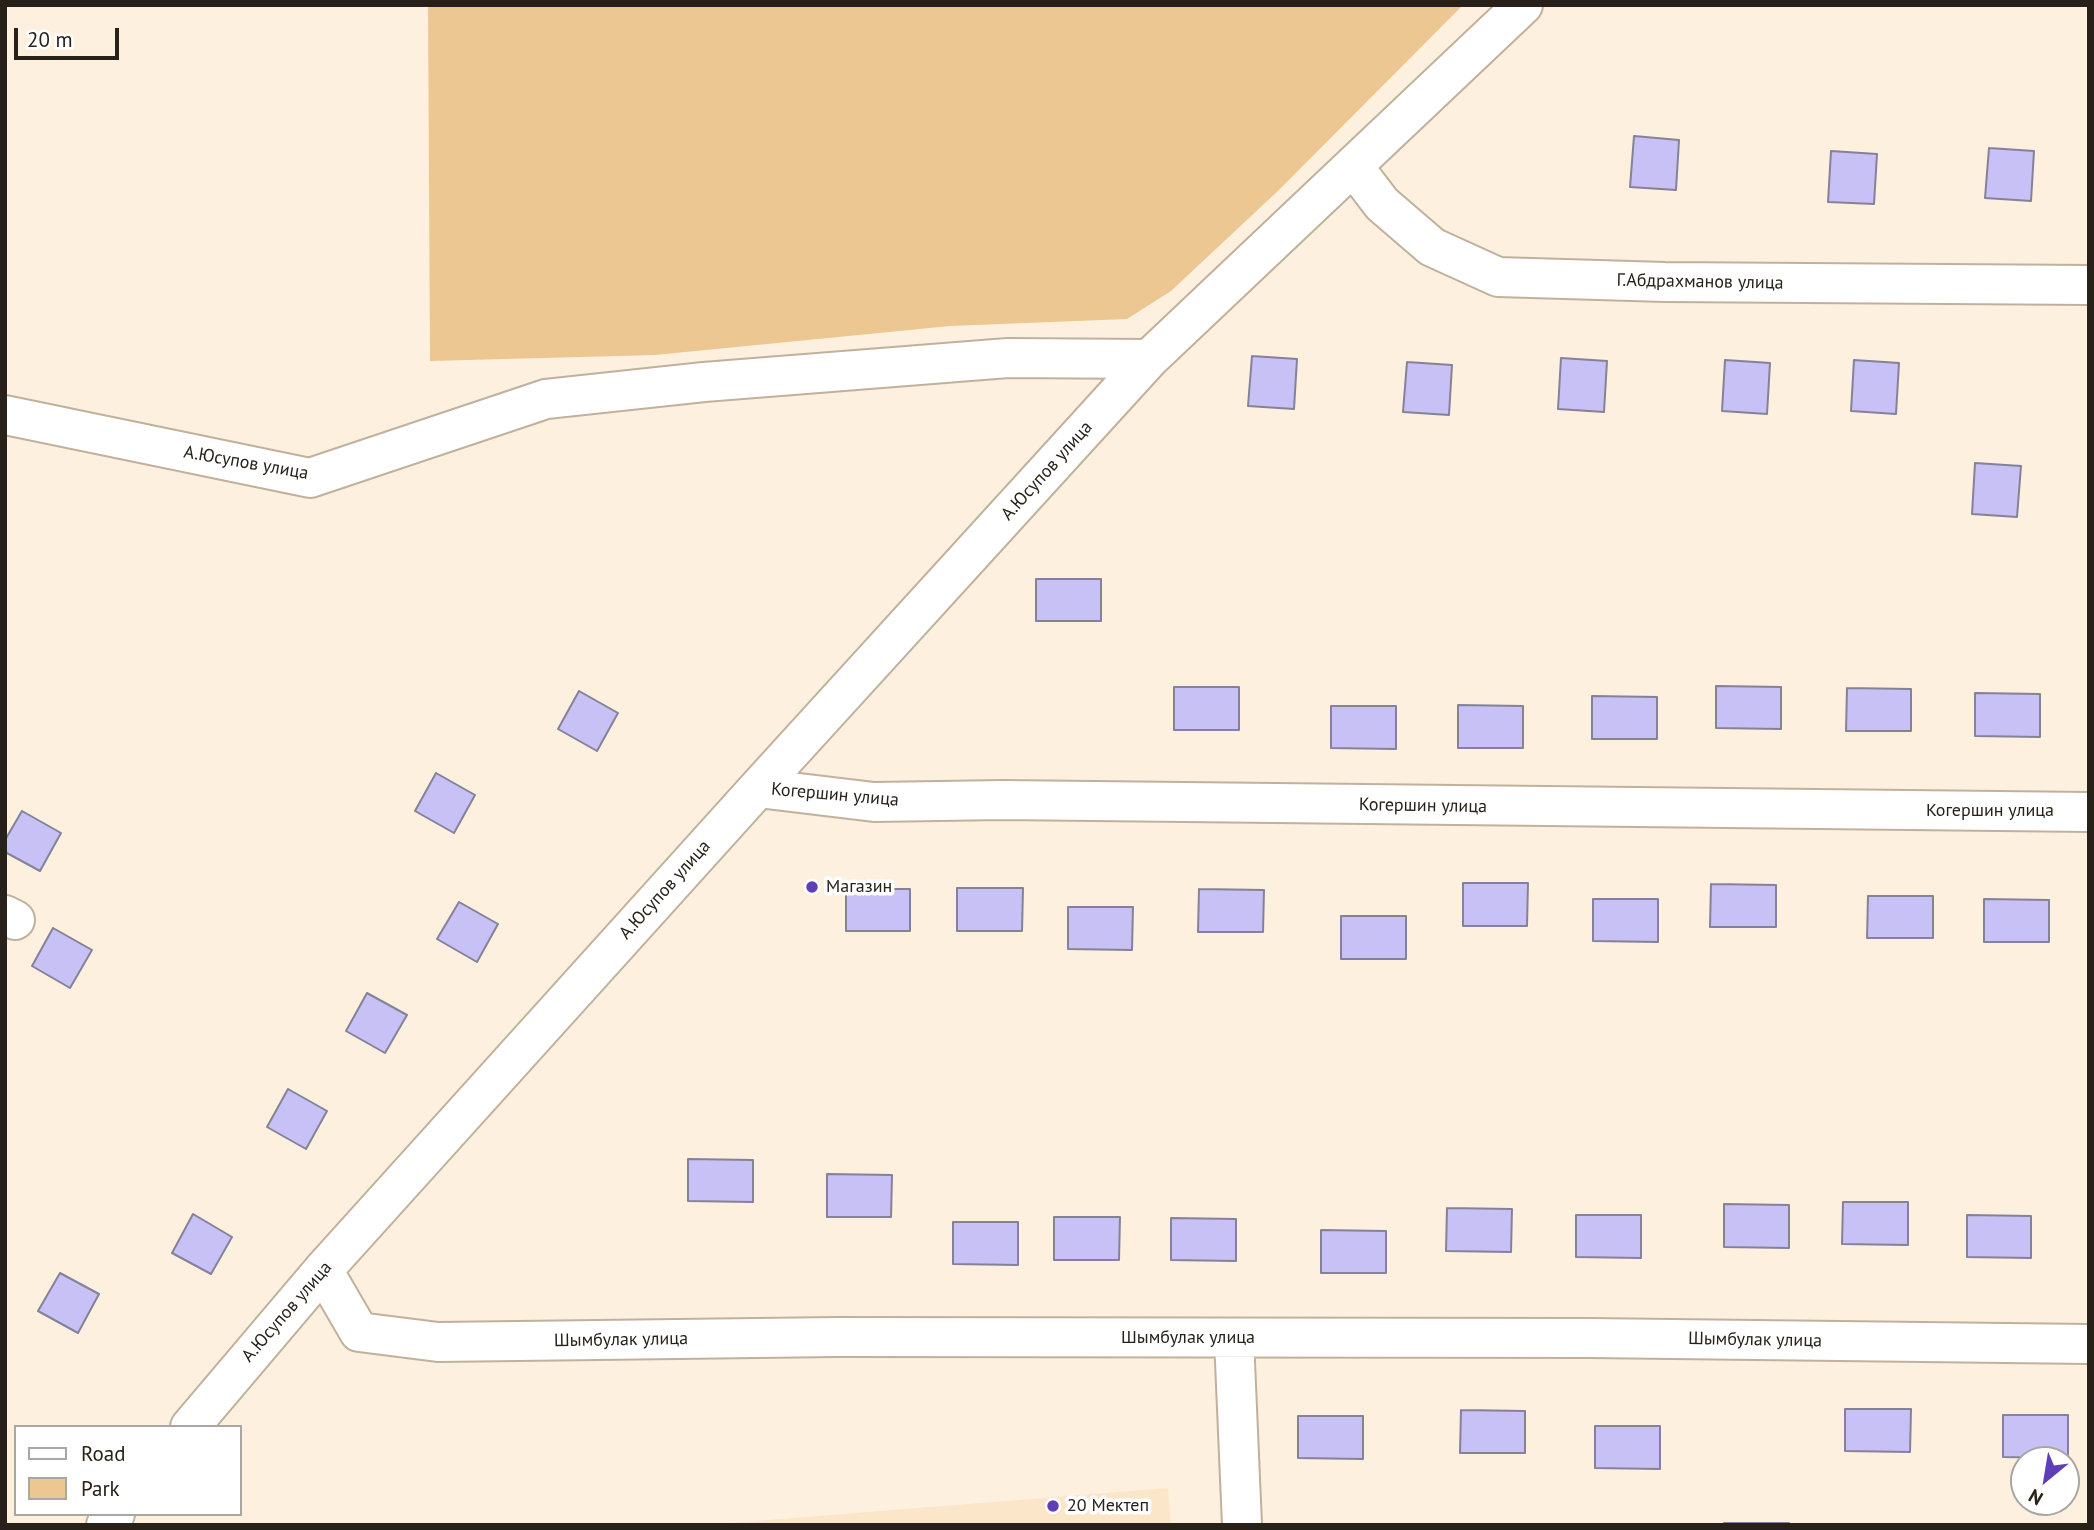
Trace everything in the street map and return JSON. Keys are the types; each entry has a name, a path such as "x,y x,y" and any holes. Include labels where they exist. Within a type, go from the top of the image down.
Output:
{"street":[{"name":"А.Юсупов улица","path":"192,1425 323,1270 1149,359 1523,5"},
{"name":"Г.Абдрахманов улица","path":"1353,166 1382,204 1432,247 1498,277 1665,282 2089,285"},
{"name":"А.Юсупов улица","path":"5,415 310,478 546,399 704,382 1008,358 1149,359"},
{"name":"Когершин улица","path":"758,788 874,802 1003,800 2089,812"},
{"name":"Шымбулак улица","path":"323,1270 359,1332 438,1342 837,1337 1589,1338 2089,1344"},
{"path":"1234,1338 1242,1525"}],"shaded area":[{"name":"20 Мектеп","path":"1168,1488 1171,1525 706,1525"}],"green space":[{"path":"428,5 1463,5 1280,189 1171,291 1127,319 950,326 655,355 430,361"}],"building":[{"path":"1634,136 1679,140 1676,190 1630,187"},
{"path":"1989,148 2034,151 2031,201 1985,198"},
{"path":"1831,151 1877,154 1874,204 1828,202"},
{"path":"1252,356 1297,359 1294,409 1248,406"},
{"path":"1561,358 1607,361 1604,412 1558,409"},
{"path":"1725,360 1770,363 1767,414 1722,411"},
{"path":"1854,360 1899,363 1896,414 1851,411"},
{"path":"1407,362 1452,365 1449,415 1403,412"},
{"path":"1975,463 2021,466 2017,517 1972,514"},
{"path":"1036,579 1101,579 1101,621 1036,621"},
{"path":"1716,686 1781,687 1781,729 1716,728"},
{"path":"1174,687 1239,687 1239,730 1174,730"},
{"path":"1847,688 1911,689 1911,731 1846,731"},
{"path":"579,691 618,713 597,751 558,729"},
{"path":"1975,693 2040,694 2040,737 1975,736"},
{"path":"1592,696 1657,697 1657,739 1592,739"},
{"path":"1458,705 1523,706 1523,748 1458,748"},
{"path":"1331,706 1396,706 1396,749 1331,748"},
{"path":"436,773 475,795 454,833 415,811"},
{"path":"22,811 61,833 40,871 5,852 5,840"},
{"path":"1463,883 1528,883 1527,926 1463,926"},
{"path":"1711,884 1776,885 1776,927 1710,927"},
{"path":"957,888 1023,888 1022,931 957,931"},
{"path":"846,889 910,889 910,931 846,931"},
{"path":"1199,889 1264,890 1263,932 1198,932"},
{"path":"1868,896 1933,896 1933,938 1867,938"},
{"path":"1593,899 1658,899 1658,942 1593,941"},
{"path":"1984,899 2049,900 2049,942 1984,942"},
{"path":"459,902 498,924 477,962 437,939"},
{"path":"1068,907 1133,907 1132,950 1068,949"},
{"path":"1341,916 1406,916 1406,959 1341,959"},
{"path":"53,928 92,950 70,988 32,966"},
{"path":"367,993 407,1015 385,1053 346,1031"},
{"path":"288,1089 327,1111 306,1149 267,1127"},
{"path":"688,1159 753,1160 753,1202 688,1201"},
{"path":"827,1174 892,1175 891,1217 827,1217"},
{"path":"1843,1202 1908,1202 1908,1245 1842,1244"},
{"path":"1724,1204 1789,1205 1789,1248 1724,1247"},
{"path":"1447,1208 1512,1209 1511,1252 1446,1251"},
{"path":"193,1214 232,1237 211,1274 172,1253"},
{"path":"1576,1215 1641,1215 1641,1258 1576,1257"},
{"path":"1967,1215 2031,1216 2031,1258 1967,1257"},
{"path":"1054,1217 1120,1217 1119,1260 1054,1260"},
{"path":"1171,1218 1236,1219 1236,1261 1171,1260"},
{"path":"953,1222 1018,1222 1018,1265 953,1264"},
{"path":"1321,1230 1386,1231 1386,1273 1321,1273"},
{"path":"60,1273 99,1294 78,1333 38,1311"},
{"path":"1845,1409 1911,1409 1910,1452 1845,1451"},
{"path":"1461,1410 1525,1411 1525,1453 1460,1453"},
{"path":"2003,1415 2068,1415 2068,1446 2010,1446 2010,1457 2003,1457"},
{"path":"1298,1416 1363,1416 1363,1459 1298,1458"},
{"path":"1595,1426 1660,1426 1660,1469 1595,1468"},
{"path":"1789,1523 1789,1525 1724,1525"}],"place":[{"name":"Магазин","path":"812,887"},
{"name":"20 Мектеп","path":"1053,1506"}]}
